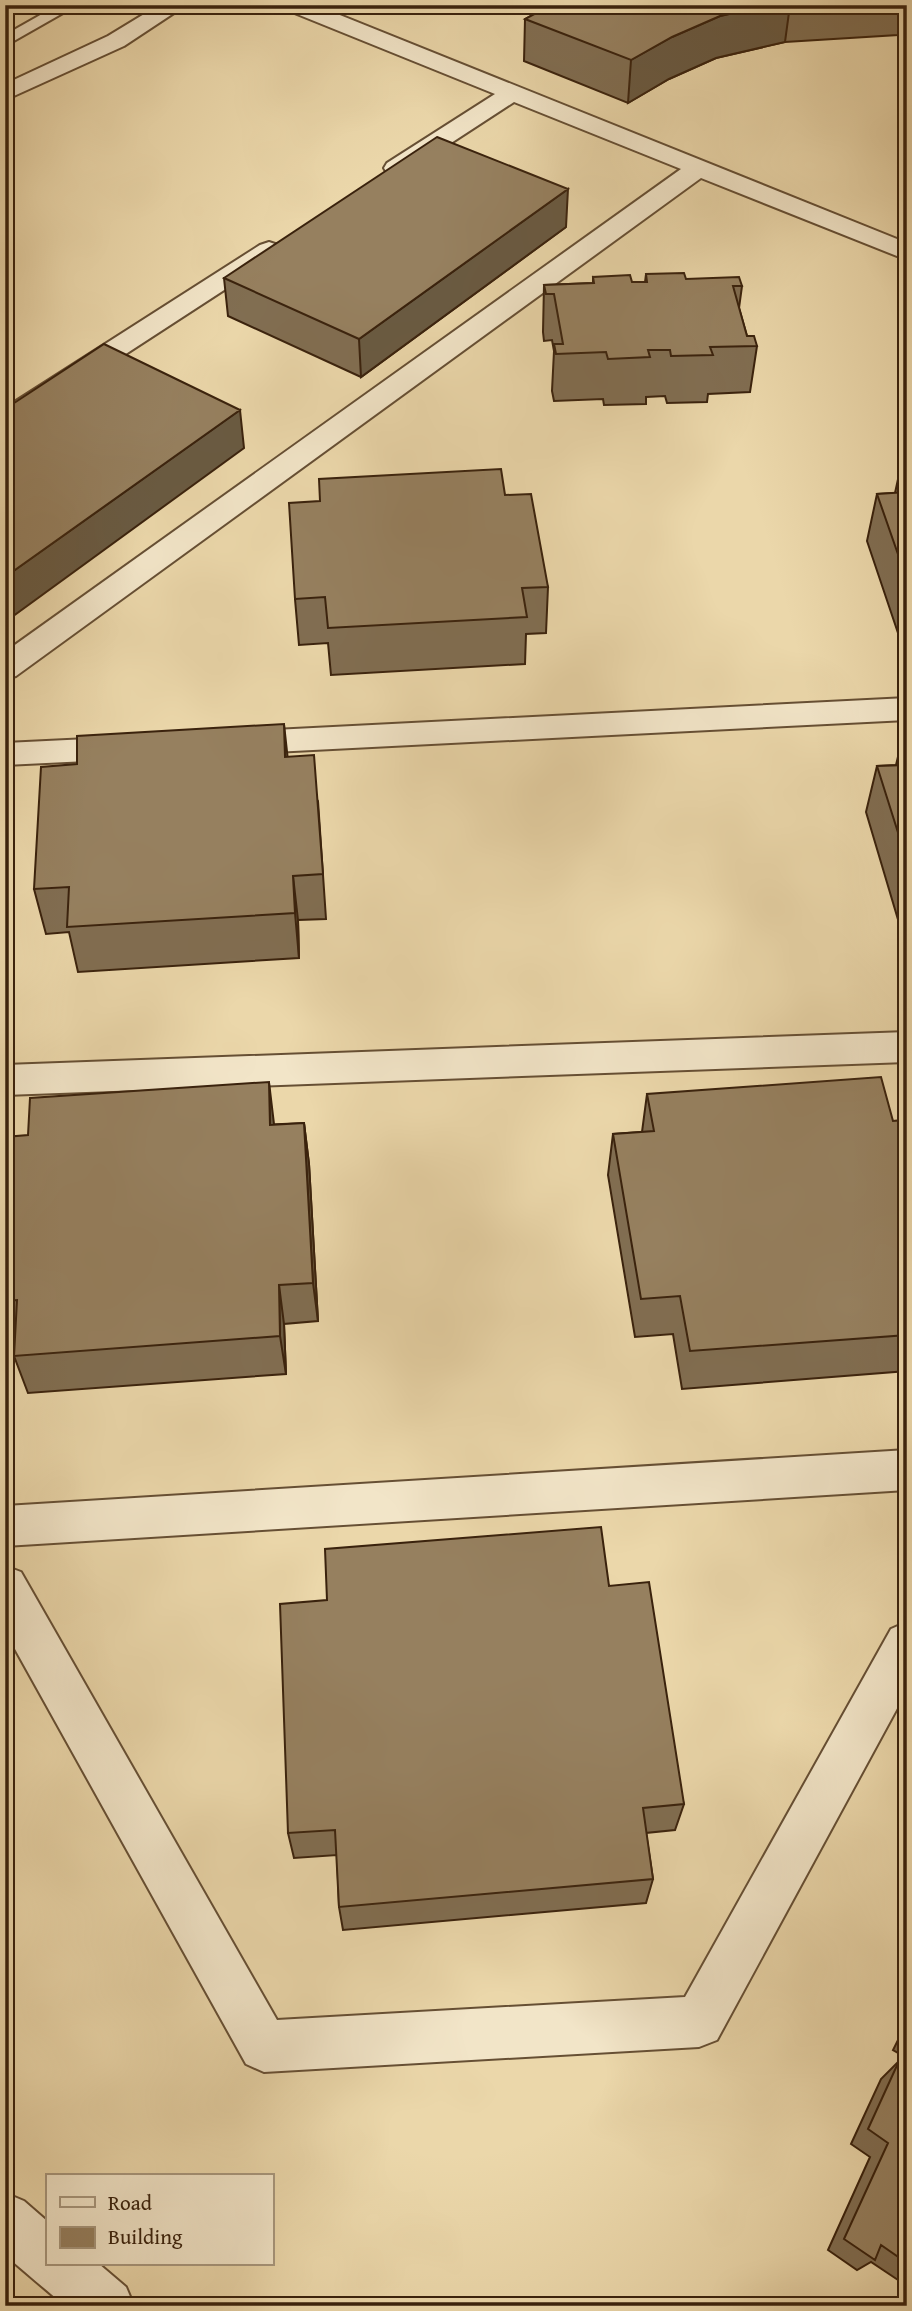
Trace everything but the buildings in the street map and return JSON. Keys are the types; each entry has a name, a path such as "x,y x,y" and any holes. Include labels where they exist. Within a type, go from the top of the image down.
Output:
{"street":[{"path":"5,93 116,41 175,5"},
{"path":"295,5 907,252"},
{"path":"374,182 512,93"},
{"path":"5,668 699,168"},
{"path":"5,420 293,234"},
{"path":"200,745 907,709"},
{"path":"5,754 158,747"},
{"path":"5,1080 907,1047"},
{"path":"5,1526 907,1470"},
{"path":"5,1587 264,2046 699,2022 907,1644"},
{"path":"5,2220 46,2255"},
{"path":"59,2266 107,2306"}],"lane":[{"path":"5,41 70,5"}]}
